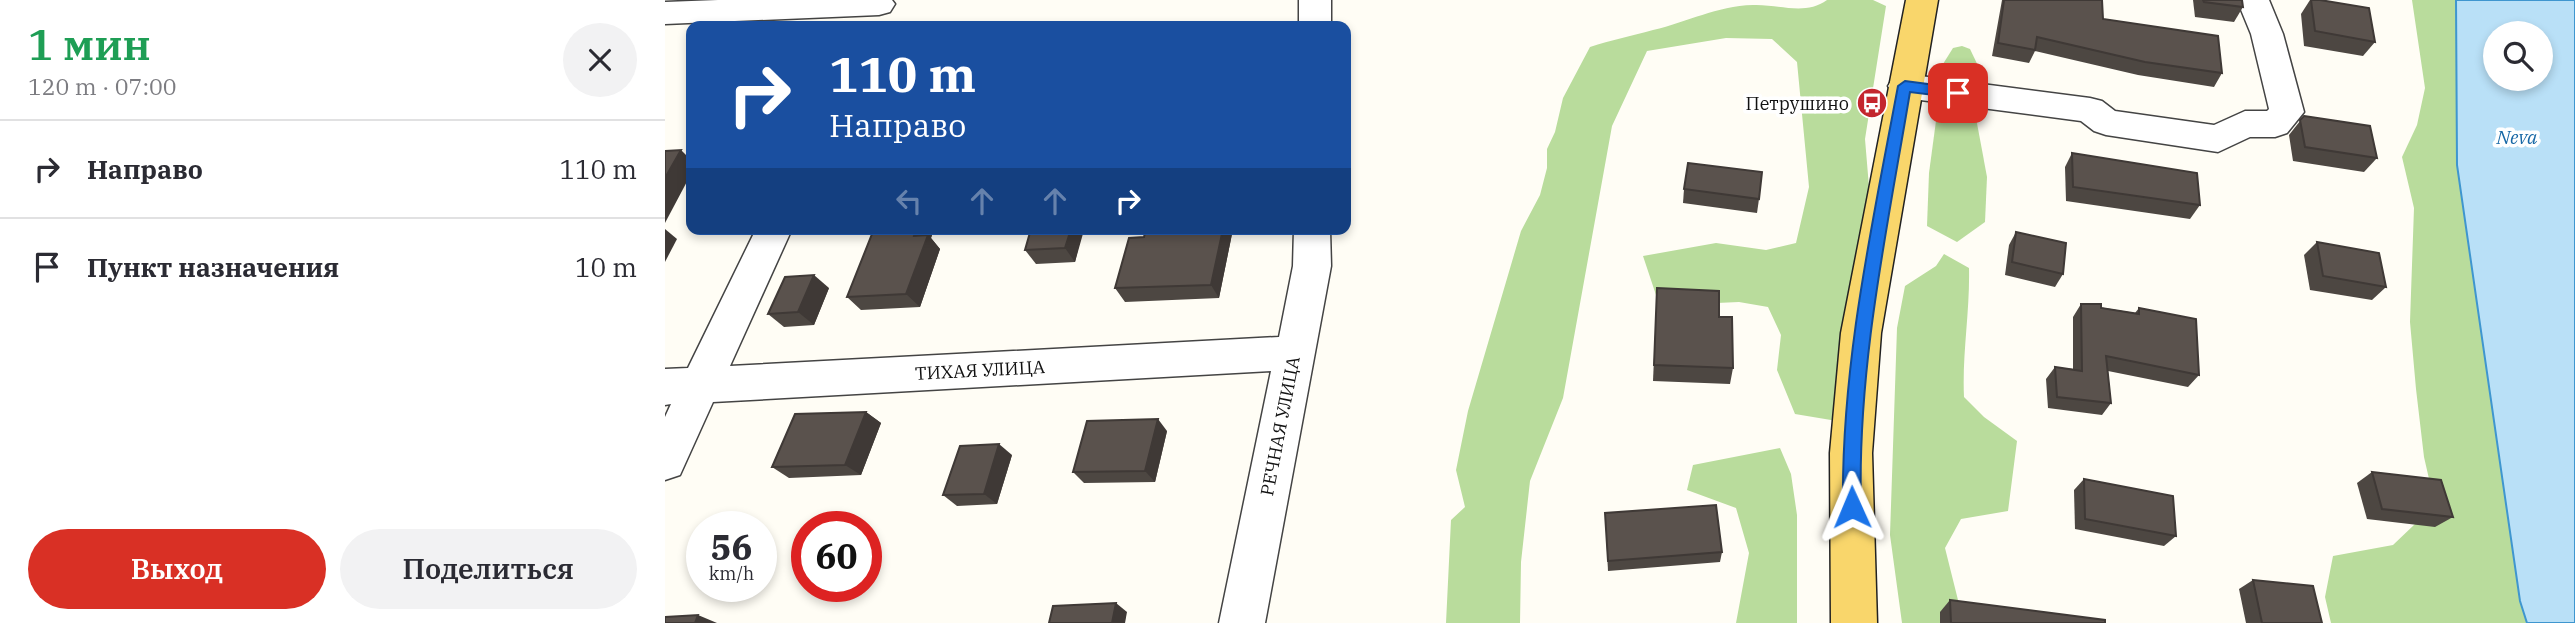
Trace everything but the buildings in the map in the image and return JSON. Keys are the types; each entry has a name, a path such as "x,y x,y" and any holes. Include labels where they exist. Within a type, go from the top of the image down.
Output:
{"main road":[{"path":"1854,623 1851,453 1861,333 1922,0"}],"street":[{"path":"1315,0 1315,21"},
{"path":"1905,86 2090,110 2106,122 2218,139 2245,124 2275,124 2287,112 2267,34 2253,0"},
{"path":"665,13 876,10"},
{"path":"665,461 683,386 770,235"},
{"name":"РЕЧНАЯ УЛИЦА","path":"1242,623 1312,266 1312,235"},
{"name":"ТИХАЯ УЛИЦА","path":"683,386 1295,353"}],"green space":[{"path":"1827,0 1873,0 1886,6 1865,139 1869,187 1837,421 1795,414 1777,370 1781,335 1768,307 1739,302 1672,305 1658,301 1643,256 1716,243 1766,250 1796,243 1809,187 1797,62 1772,39 1726,38 1647,51 1612,126 1563,398 1530,481 1521,562 1520,623 1446,623 1451,520 1465,507 1456,470 1468,411 1521,231 1540,195 1547,168 1547,149 1555,132 1563,98 1590,47 1727,8 1763,5 1801,8 1819,5"},
{"path":"2412,0 2456,0 2457,165 2520,601 2527,623 2331,623 2325,597 2333,556 2393,545 2435,505 2424,457 2416,389 2410,322 2414,208 2402,157 2417,125 2425,88"},
{"path":"1962,46 1970,49 1981,72 1979,84 1955,85 1943,64 1953,48"},
{"path":"1947,102 1974,107 1987,177 1985,222 1957,242 1927,226 1929,173 1938,106"},
{"path":"1944,254 1969,268 1964,397 1984,417 2017,441 2008,511 1961,519 1945,548 1961,612 1955,623 1902,623 1890,535 1897,328 1905,286 1936,266"},
{"path":"1780,448 1791,474 1797,515 1797,623 1736,623 1749,553 1736,508 1687,490 1693,465"}],"water":[{"name":"Neva","path":"2456,0 2575,0 2575,623 2527,623 2520,601 2457,165"}],"place":[{"name":"Петрушино","path":"1872,103"}],"route":[{"path":"1852,507 1851,453 1861,333 1905,86 1958,93"}]}
